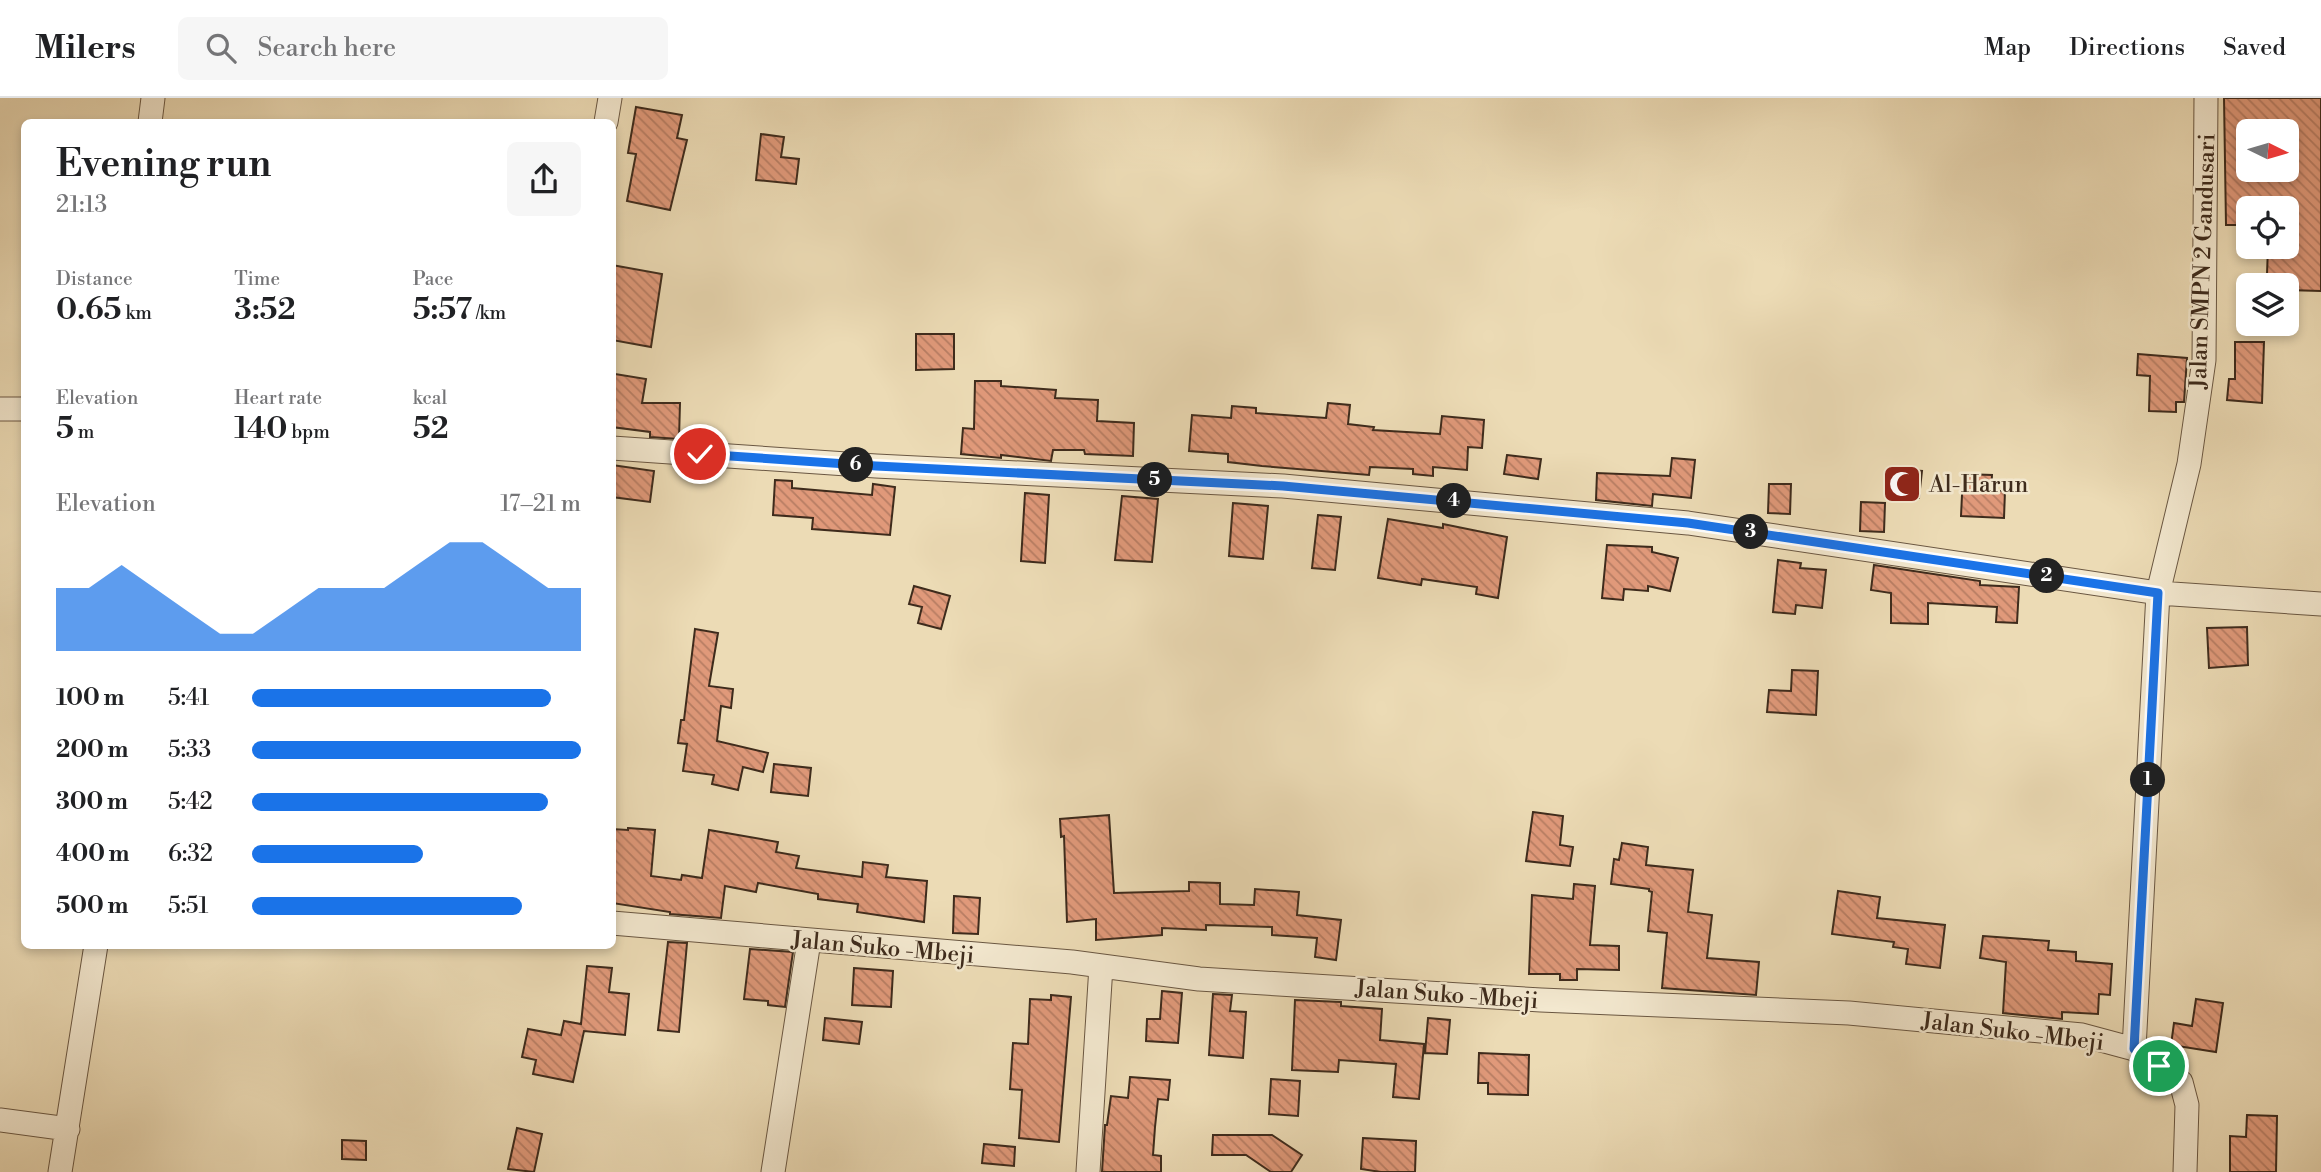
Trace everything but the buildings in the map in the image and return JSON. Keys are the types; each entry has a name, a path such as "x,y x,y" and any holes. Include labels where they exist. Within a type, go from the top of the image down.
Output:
{"street":[{"path":"150,119 153,98"},
{"path":"606,119 610,98"},
{"name":"Jalan SMPN 2 Gandusari","path":"2134,1049 2158,593 2189,464 2204,360 2206,98"},
{"path":"0,409 21,409"},
{"path":"616,449 876,466 1283,486 1688,523 2158,593 2321,604"},
{"name":"Jalan Suko -Mbeji","path":"616,923 1101,966 1199,979 1541,1000 1849,1013 2082,1035 2134,1049 2181,1082 2187,1105 2185,1172"},
{"path":"773,1172 809,941"},
{"path":"60,1172 95,949"},
{"path":"1088,1172 1101,966"},
{"path":"0,1120 68,1129"}],"place":[{"name":"Al-Harun","path":"1902,484"}],"route":[{"path":"700,454 876,466 1283,486 1688,523 2158,593 2134,1049 2159,1066"}]}
